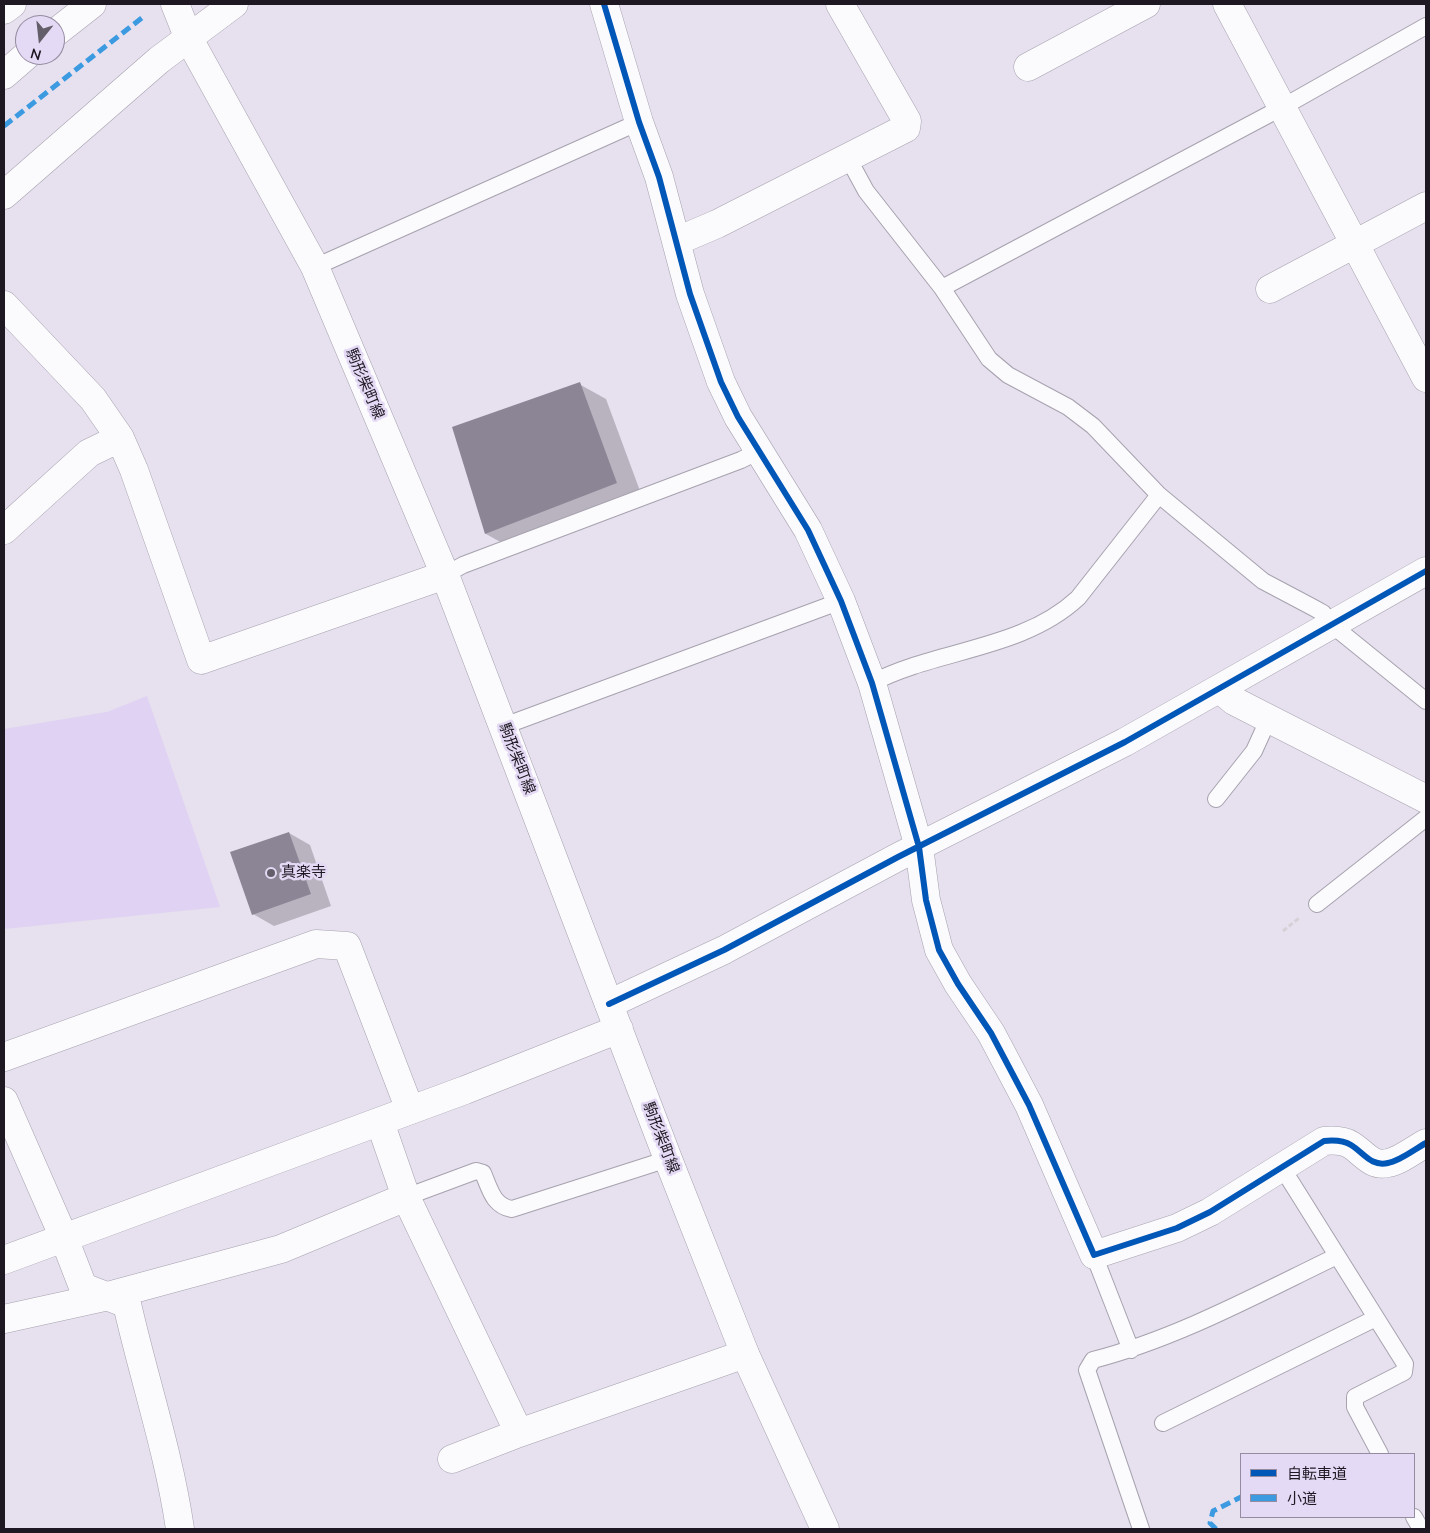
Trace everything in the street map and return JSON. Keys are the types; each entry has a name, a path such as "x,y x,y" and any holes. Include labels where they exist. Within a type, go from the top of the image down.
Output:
{"main road":[{"path":"4,10 12,4"},
{"path":"65,25 92,4"},
{"name":"駒形柴町線","path":"175,4 189,39 315,267 445,575 668,1159 746,1354 824,1529"},
{"path":"4,195 159,60 234,4"},
{"path":"604,4 612,24 639,122 659,177 693,302 718,374 738,417 808,530 841,601 872,683 919,846 926,900 939,950 958,984 991,1033 1029,1104 1094,1255 1177,1228 1210,1212 1281,1166 1324,1141 1338,1140 1350,1144 1367,1159 1382,1163 1389,1163 1426,1143"},
{"path":"677,241 717,224 847,156 906,128 907,121 840,4"},
{"path":"1028,67 1146,4"},
{"path":"1227,4 1357,244 1426,378"},
{"path":"4,75 16,65"},
{"path":"1270,289 1426,206"},
{"path":"4,305 93,399 120,438 134,470 201,660 445,575"},
{"path":"4,530 89,453 120,438"},
{"path":"609,1004 724,950 919,846 1043,785 1220,689 1426,572"},
{"path":"1220,689 1234,701 1426,799"},
{"path":"4,1057 316,944 347,946 410,1110"},
{"path":"4,1260 380,1122 619,1029"},
{"path":"4,1100 64,1238 83,1287 104,1297 126,1304 159,1427 176,1502 180,1529"},
{"path":"380,1122 406,1197 519,1433"},
{"path":"4,1319 104,1297 281,1249 406,1197"},
{"path":"452,1459 519,1433 746,1354"}],"lane":[{"path":"942,288 1282,108 1426,26"},
{"path":"315,267 639,122"},
{"path":"847,156 866,191 942,288 989,358 1008,375 1068,406 1093,426 1159,495 1263,581 1323,613 1332,625 1426,701"},
{"path":"445,575 463,565 740,460 759,451"},
{"path":"872,683 892,673 998,641 1062,612 1078,598 1159,495"},
{"path":"504,726 841,601"},
{"path":"1216,799 1254,751 1269,718"},
{"path":"1317,904 1426,818"},
{"path":"406,1197 476,1171 483,1173 496,1203 503,1208 512,1209 668,1159"},
{"path":"1281,1166 1405,1364 1404,1372 1354,1397 1355,1407 1379,1453"},
{"path":"1094,1255 1131,1350"},
{"path":"1141,1529 1087,1370 1093,1360 1131,1350 1225,1309 1337,1256"},
{"path":"1163,1423 1376,1318"}],"shaded area":[{"path":"147,696 220,907 4,929 4,729 107,712"}],"building":[{"path":"580,382 617,483 485,534 452,427"},
{"name":"真楽寺","path":"289,832 311,894 252,915 230,852"}],"marked path":[{"path":"4,126 143,17"},
{"path":"1216,1529 1210,1523 1213,1511 1240,1498"}],"cycle path":[{"path":"604,4 639,122 659,177 690,294 721,382 738,417 808,530 841,601 872,683 919,847 926,900 939,950 958,984 991,1033 1029,1105 1094,1255 1177,1228 1210,1212 1324,1141 1348,1143 1372,1161 1382,1164 1397,1160 1426,1143"},
{"path":"609,1004 724,950 898,857 1125,742 1426,571"}],"place":[{"name":"真楽寺","path":"271,873"}]}
